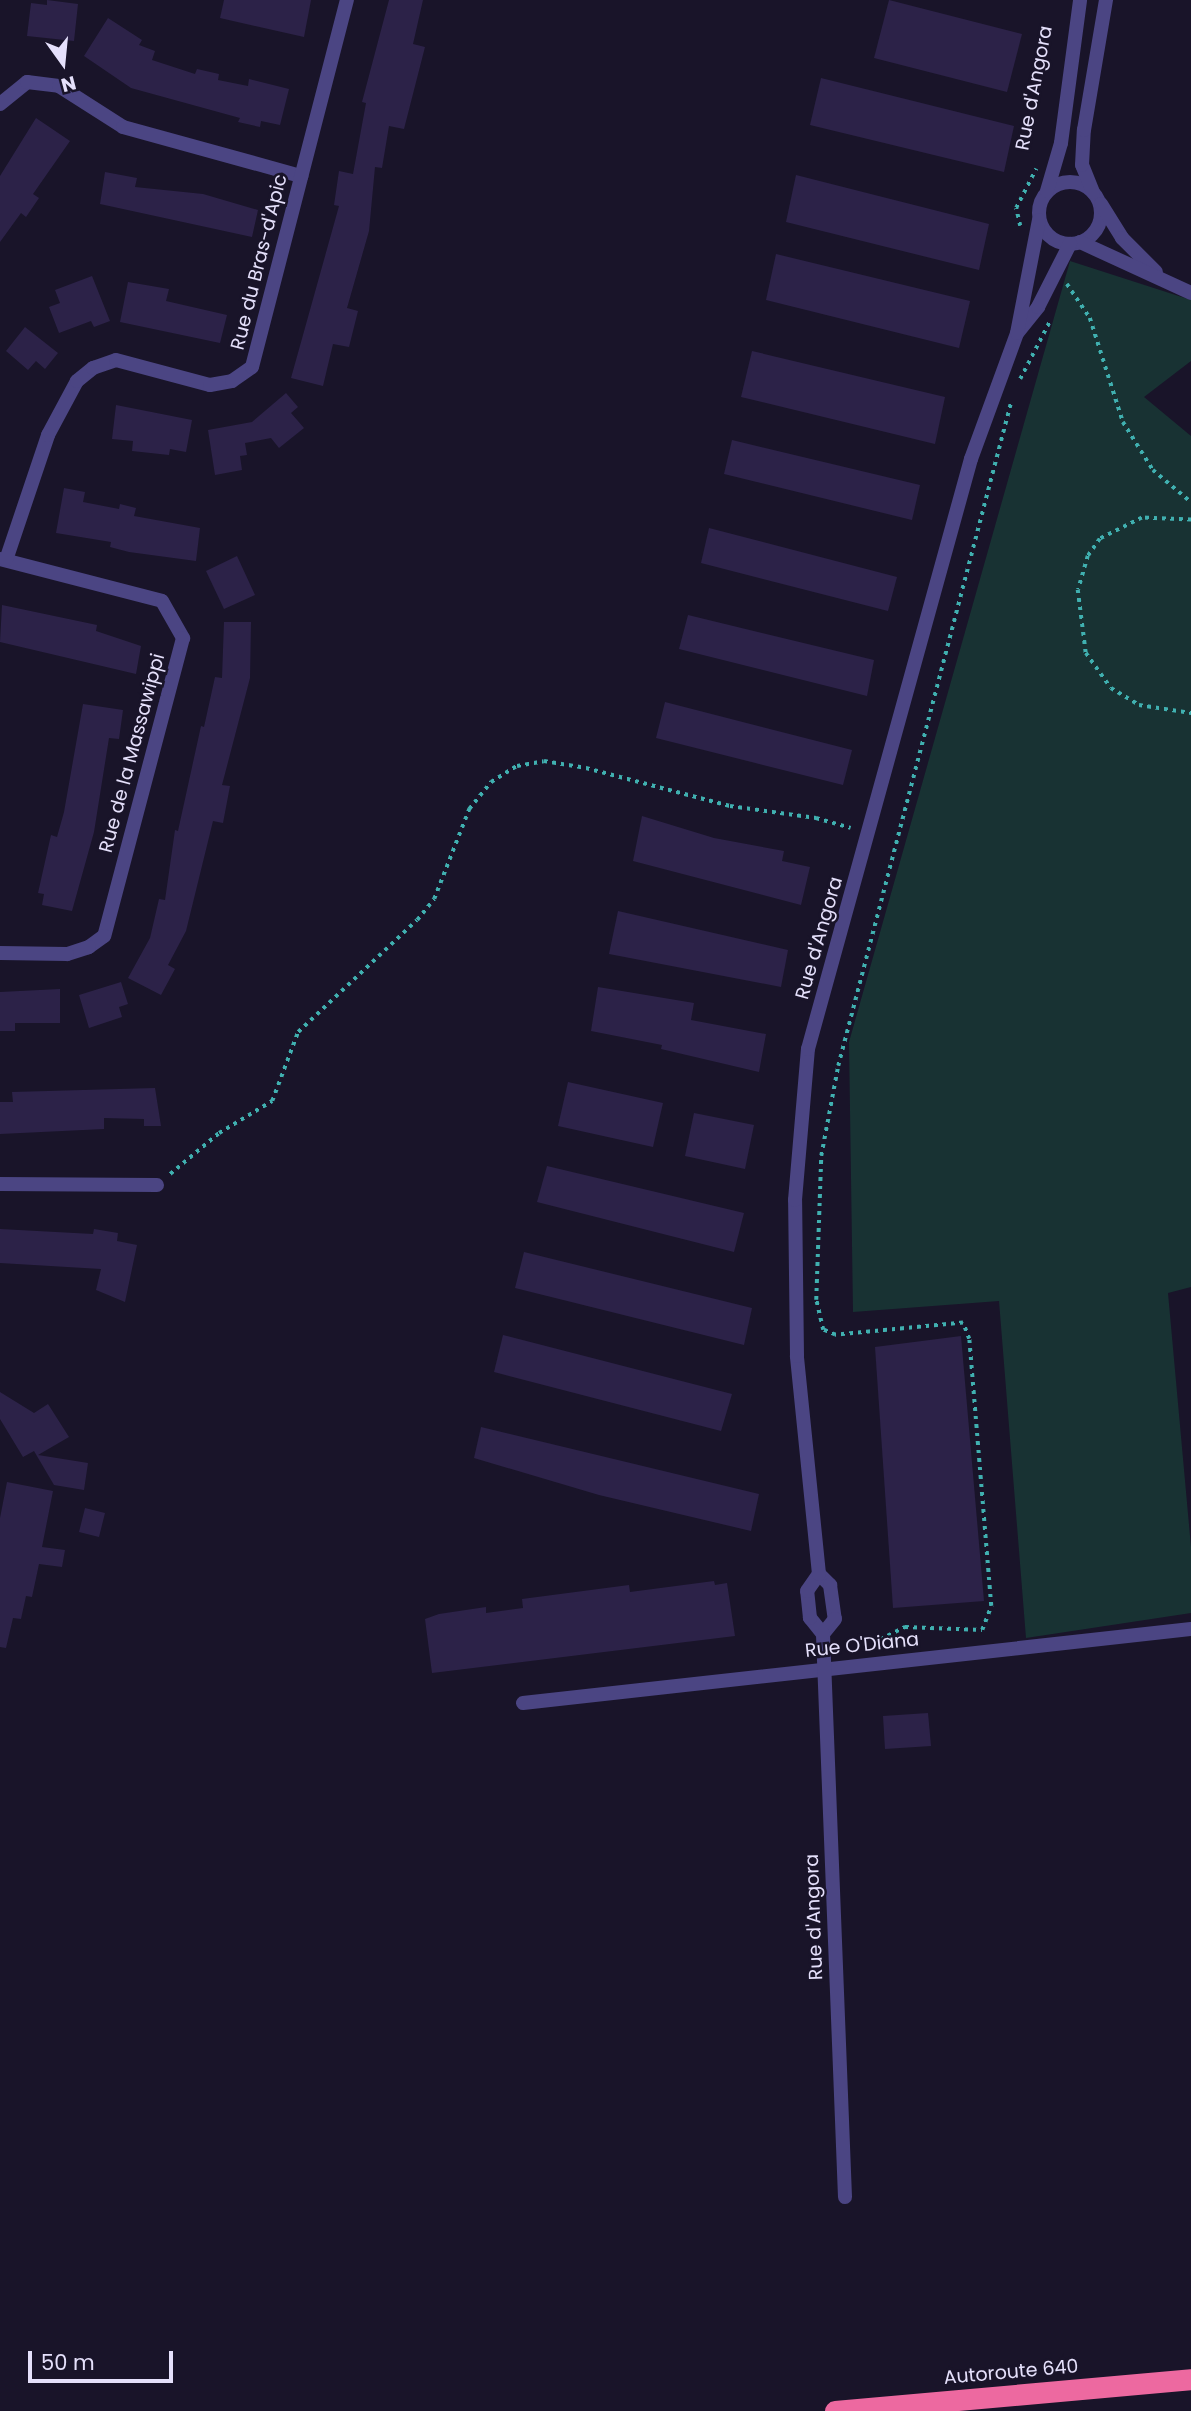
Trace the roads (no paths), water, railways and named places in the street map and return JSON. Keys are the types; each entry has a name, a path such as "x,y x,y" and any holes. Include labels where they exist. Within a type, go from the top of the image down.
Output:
{"highway":[{"name":"Autoroute 640","path":"835,2411 1191,2379"}],"street":[{"name":"Rue du Bras-d'Apic","path":"3,559 48,435 78,382 93,368 116,360 210,385 232,381 252,368 347,0"},
{"name":"Rue d'Angora","path":"1047,191 1061,143 1080,0"},
{"path":"1106,0 1084,130 1082,165 1096,196 1122,238 1159,275"},
{"path":"0,103 27,82 59,86 123,127 301,176"},
{"path":"1096,196 1065,182 1047,191 1039,220 1050,237 1075,243 1103,256 1159,275 1191,293"},
{"path":"1075,243 1096,230 1096,196"},
{"name":"Rue d'Angora","path":"822,1634 835,1619 830,1585 819,1574 797,1356 795,1200 808,1049 971,459 1017,333 1039,220"},
{"name":"Rue d'Angora","path":"1017,333 1038,307 1075,243"},
{"name":"Rue de la Massawippi","path":"0,953 67,954 89,947 104,936 183,638 162,601 3,559"},
{"path":"0,1184 157,1185"},
{"name":"Rue d'Angora","path":"819,1574 807,1591 810,1618 822,1634 845,2197"},
{"name":"Rue O'Diana","path":"531,1700 1191,1629"}]}
